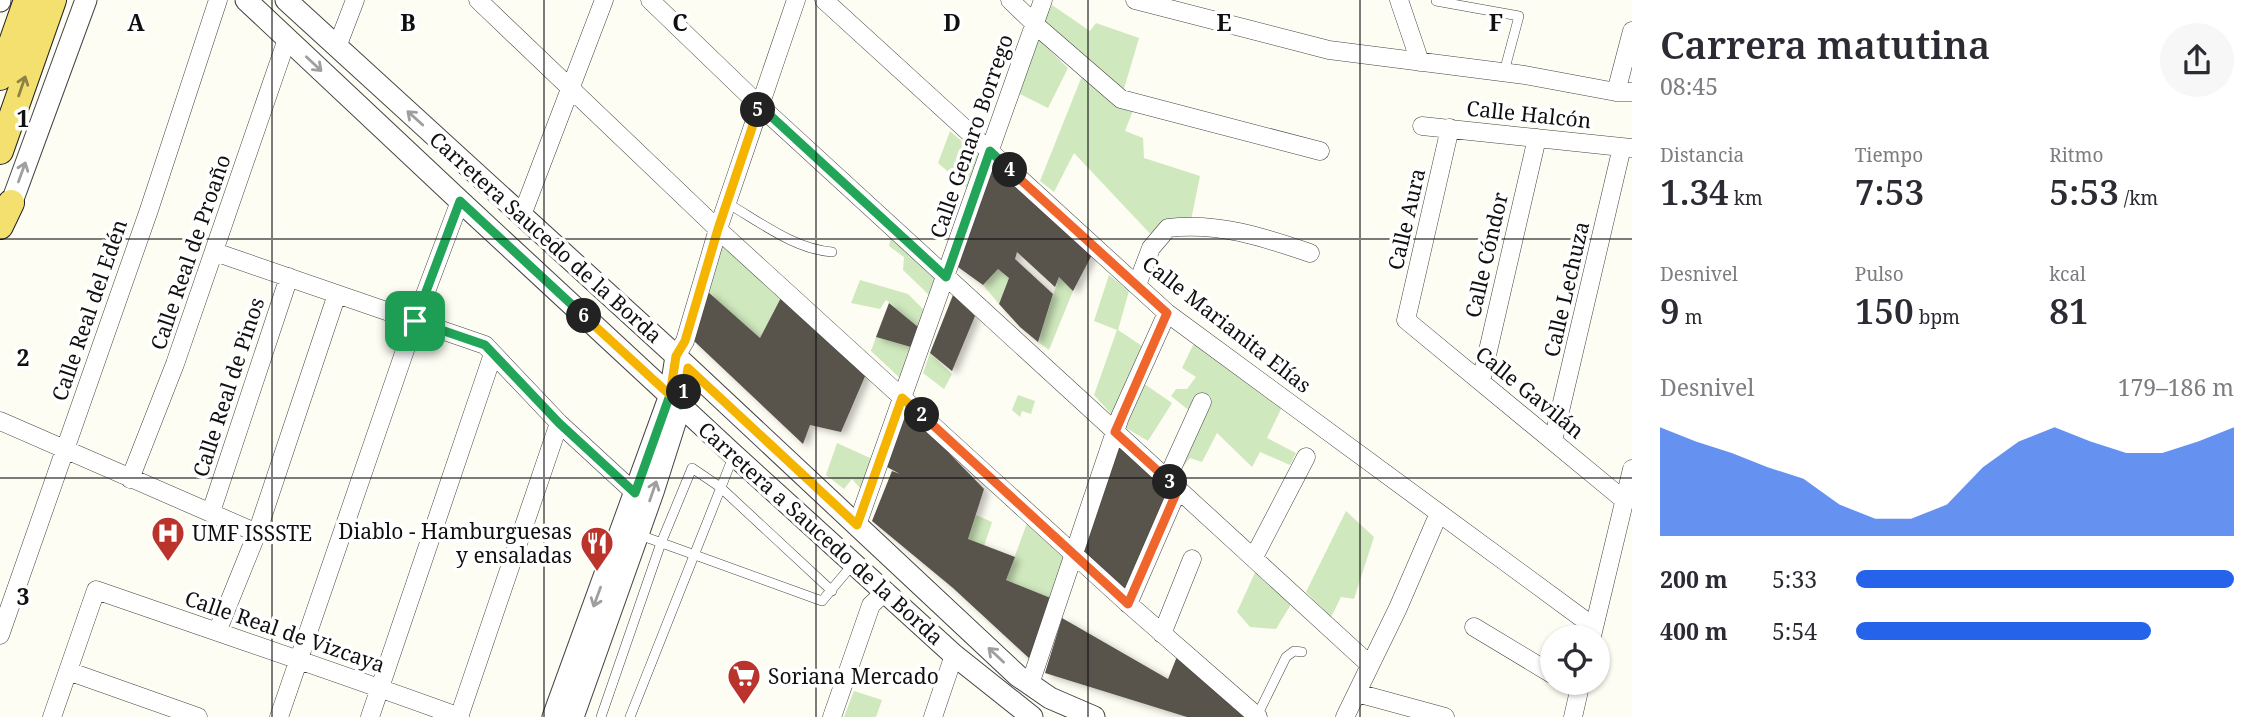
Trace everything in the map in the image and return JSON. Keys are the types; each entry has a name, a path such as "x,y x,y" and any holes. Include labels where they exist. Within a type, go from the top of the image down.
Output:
{"main road":[{"path":"0,77 27,0"},
{"path":"0,151 52,0"}],"street":[{"path":"0,237 5,214 86,0"},
{"name":"Calle Real del Edén","path":"0,635 149,210 218,0"},
{"name":"Carretera a Saucedo de la Borda","path":"246,0 734,455 954,655 1032,717"},
{"name":"Carretera Saucedo de la Borda","path":"286,0 522,215 683,355 857,525 1018,676 1050,698 1094,717"},
{"path":"337,47 355,0"},
{"path":"478,0 718,229 1128,604 1258,717"},
{"path":"522,215 604,0"},
{"path":"650,0 760,106 1370,665"},
{"path":"553,717 629,531 676,400 683,355 718,229 796,0"},
{"name":"Calle Marianita Elías","path":"824,0 1167,313 1439,513 1584,625"},
{"path":"1010,0 1121,99 1320,150"},
{"name":"Calle Genaro Borrego","path":"857,525 1043,0"},
{"path":"1135,0 1329,50 1504,72 1624,92 1632,31"},
{"path":"1399,0 1420,62"},
{"name":"Calle Real de Proaño","path":"131,479 215,252 287,39"},
{"name":"Calle Halcón","path":"1422,126 1627,148"},
{"name":"Calle Aura","path":"1406,320 1450,128"},
{"name":"Calle Cóndor","path":"1481,382 1536,138"},
{"name":"Calle Lechuza","path":"1553,441 1627,148"},
{"path":"279,717 415,321 460,201"},
{"path":"1137,285 1152,248 1168,228 1190,225 1223,228 1257,234 1310,253"},
{"path":"215,252 485,345 559,423 635,493"},
{"name":"Calle Real de Pinos","path":"211,512 289,277"},
{"path":"216,632 257,533 337,294"},
{"path":"1030,684 1115,432 1167,313"},
{"name":"Calle Gavilán","path":"1406,320 1625,500"},
{"path":"370,717 493,354"},
{"path":"573,717 629,531 635,493 676,400"},
{"path":"1128,604 1202,402"},
{"path":"0,421 257,533"},
{"path":"459,717 559,423"},
{"path":"1254,557 1306,457"},
{"path":"1595,625 1632,472"},
{"path":"1345,717 1398,608 1439,513"},
{"path":"1162,634 1192,559"},
{"name":"Calle Real de Vizcaya","path":"68,671 96,590 380,687 459,717"},
{"path":"832,717 871,605 886,591"},
{"path":"1474,627 1540,667"},
{"path":"933,717 954,655"},
{"path":"52,717 68,671 198,717"},
{"path":"1357,693 1445,717"},
{"path":"1573,717 1574,695"}],"lane":[{"path":"1436,1 1519,16 1504,72"},
{"path":"727,203 797,244 815,251 832,252"},
{"path":"630,717 734,455"},
{"path":"601,717 661,543 692,468 720,487 832,592"},
{"path":"629,531 822,601 854,563"},
{"path":"1258,717 1286,657 1294,651 1302,652"}],"green space":[{"path":"1052,5 1090,31 1096,23 1139,38 1121,99 1039,28"},
{"path":"1037,38 1068,68 1048,108 1020,94"},
{"path":"1082,76 1134,108 1125,131 1143,138 1144,158 1200,176 1190,225 1157,241 1074,153 1054,192 1040,181"},
{"path":"950,131 980,157 967,188 938,163"},
{"path":"893,228 946,277 929,295 903,270 904,257 889,246"},
{"path":"725,236 785,290 760,338 707,291"},
{"path":"998,269 1009,278 999,304 983,285"},
{"path":"1109,275 1129,291 1118,330 1145,348 1114,417 1094,395 1117,330 1094,321"},
{"path":"1059,277 1073,291 1049,350 1038,342"},
{"path":"860,280 908,294 924,310 918,327 886,300 880,309 851,303"},
{"path":"876,337 911,347 900,378 871,351"},
{"path":"1196,339 1279,403 1281,409 1267,438 1296,453 1290,465 1260,452 1252,467 1217,433 1202,462 1190,458 1182,468 1177,466 1191,412 1171,396 1176,389 1187,389 1196,377 1182,368"},
{"path":"930,353 952,374 944,389 923,373"},
{"path":"1143,383 1172,403 1148,441 1126,428"},
{"path":"1018,395 1035,401 1031,414 1022,411 1020,417 1012,410"},
{"path":"837,443 879,462 867,496 852,479 844,489 826,475"},
{"path":"1346,511 1374,537 1354,599 1341,597 1331,617 1306,592"},
{"path":"976,515 992,522 984,546 968,539"},
{"path":"1030,515 1074,555 1058,601 1006,580"},
{"path":"1258,566 1293,601 1276,629 1250,627 1237,612"},
{"path":"854,691 882,700 876,717 844,717"}],"building":[{"path":"996,162 1096,247 1073,291 1059,277 1055,287 1017,252 1015,259 1053,294 1038,342 999,304 1009,278 998,269 983,285 951,262"},
{"path":"785,290 869,367 841,432 810,425 803,444 694,341 707,291 760,338"},
{"path":"953,295 975,316 952,371 930,353"},
{"path":"889,303 918,327 911,347 876,337"},
{"path":"907,410 947,444 949,453 984,489 968,539 1015,557 1006,580 1058,601 1031,660 953,588 872,521 892,471 900,474 887,467"},
{"path":"1120,436 1178,489 1124,600 1074,555"},
{"path":"1062,618 1168,679 1180,649 1258,717 1187,717 1045,673"}],"place":[{"name":"UMF ISSSTE","path":"168,563"},
{"name":"Diablo - Hamburguesas y ensaladas","path":"597,573"},
{"name":"Soriana Mercado","path":"744,706"}],"route":[{"path":"415,321 460,201 670,395 676,356 685,341 718,229 760,106 946,277 990,151 1167,313 1115,432 1178,489 1128,604 902,398 857,525 688,368 681,405 670,395 635,493 559,423 485,345 415,321"}]}
